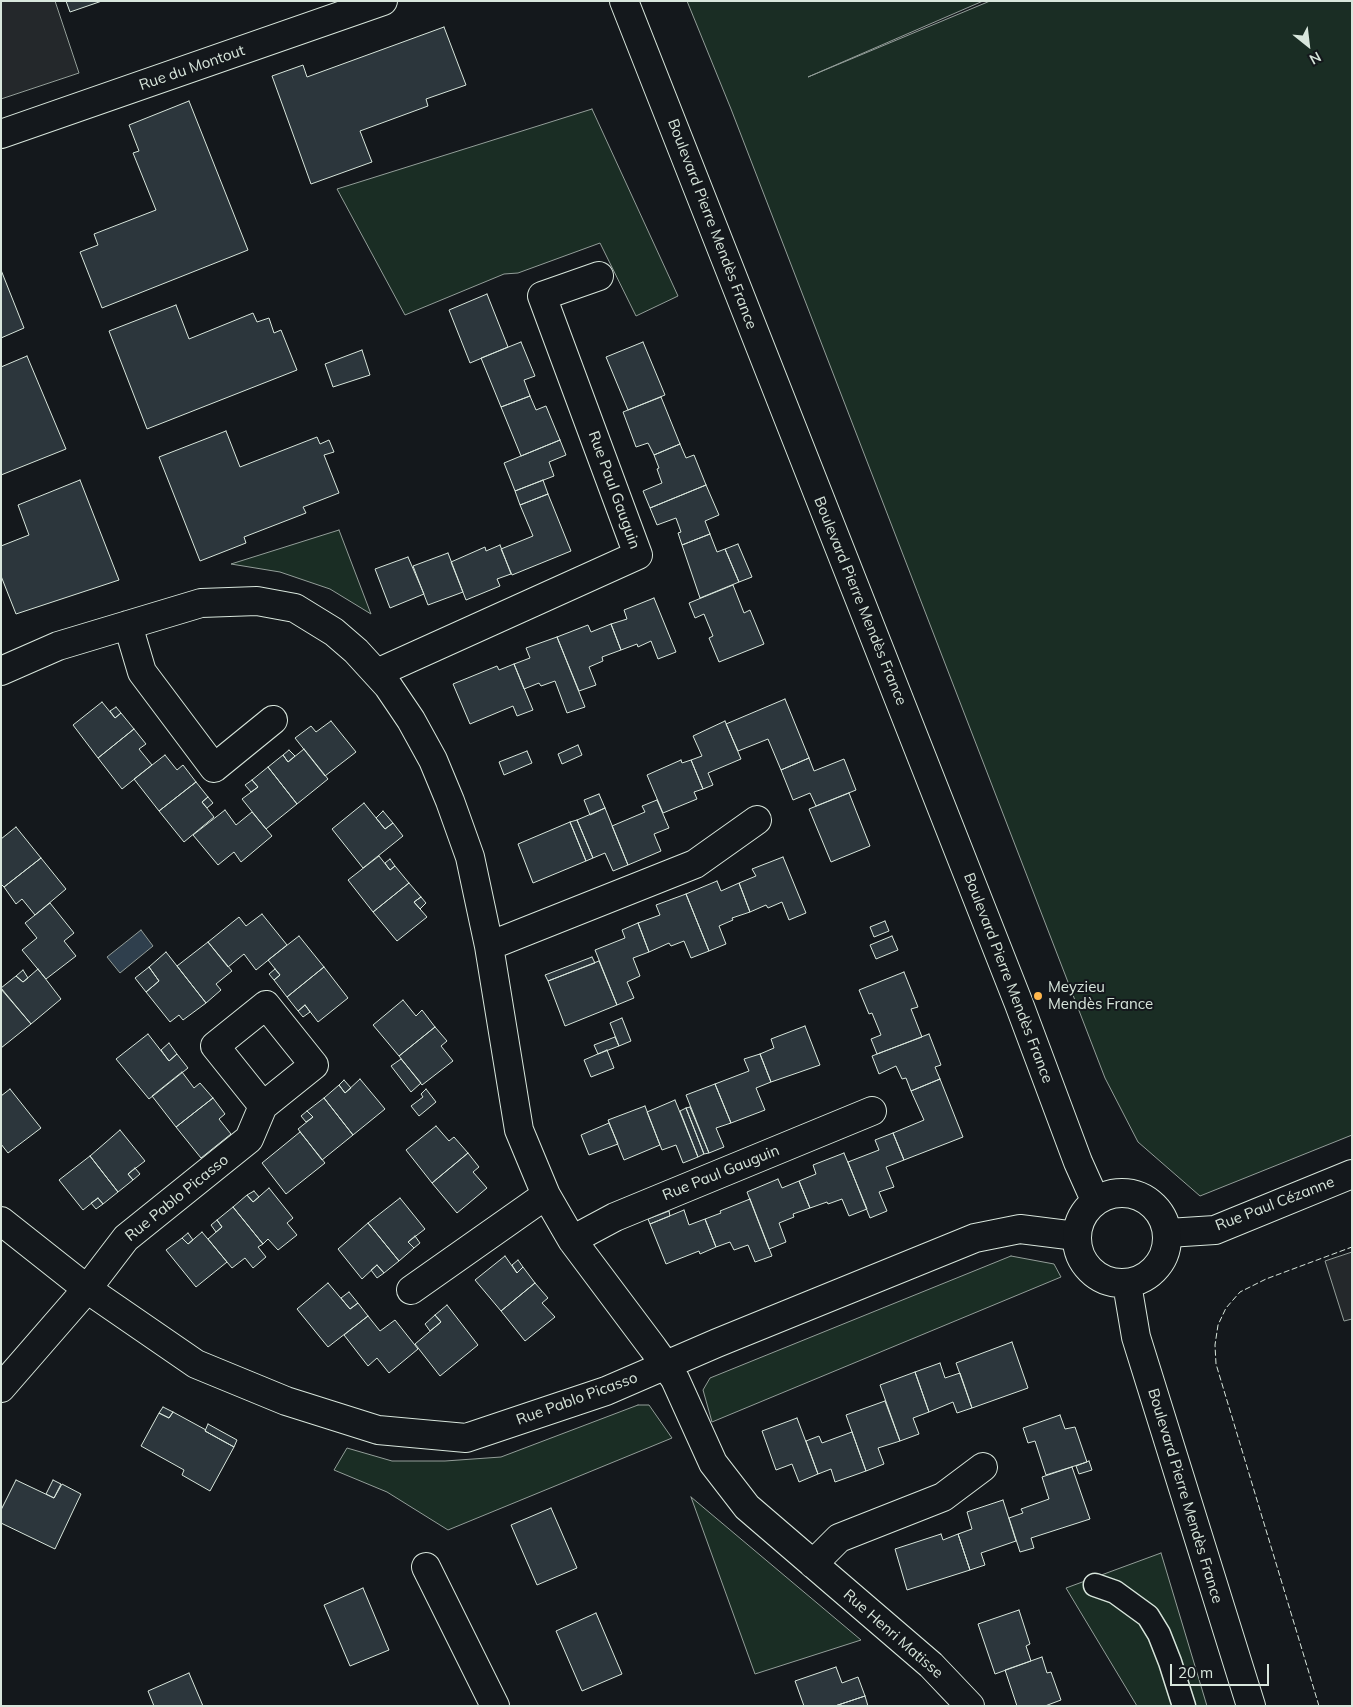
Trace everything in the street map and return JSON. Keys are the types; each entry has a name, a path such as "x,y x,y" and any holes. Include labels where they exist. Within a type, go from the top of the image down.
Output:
{"street":[{"name":"Rue du Montout","path":"1,134 383,1"},
{"name":"Boulevard Pierre Mendès France","path":"624,1 1019,1004 1078,1162 1095,1200"},
{"name":"Rue Paul Gauguin","path":"377,672 638,555 542,296 599,276"},
{"path":"1,671 58,646 202,603 257,602 295,608 334,632 356,650 377,672 411,720 433,760 470,856 489,946 519,1130 546,1195 572,1240 665,1365"},
{"path":"128,625 142,672 214,768 273,720"},
{"path":"489,946 695,864 757,820"},
{"name":"Rue Pablo Picasso","path":"1,1388 87,1290 126,1238 249,1139 262,1106"},
{"name":"Rue Paul Gauguin","path":"572,1240 615,1217 872,1111"},
{"name":"Rue Paul Cézanne","path":"1168,1233 1215,1230 1352,1174"},
{"path":"1125,1193 1141,1196 1154,1205 1163,1218 1168,1233 1167,1247 1162,1261 1153,1272 1141,1280 1127,1284 1112,1283 1097,1276 1085,1266 1078,1252 1076,1236 1082,1216 1095,1200 1110,1194 1125,1193"},
{"path":"411,1290 546,1195"},
{"name":"Rue Pablo Picasso","path":"1,1221 87,1290 196,1364 286,1401 378,1430 466,1438 606,1391 975,1238 1020,1228 1076,1236"},
{"name":"Boulevard Pierre Mendès France","path":"1127,1284 1136,1337 1251,1706"},
{"name":"Rue Henri Matisse","path":"665,1365 675,1380 712,1463 747,1507 931,1665 970,1706"},
{"path":"813,1564 839,1538 943,1496 983,1467"},
{"path":"426,1566 496,1706"},
{"path":"1095,1585 1115,1592 1148,1616 1159,1634 1168,1655 1184,1706"}],"green space":[{"path":"687,1 983,1 808,77 990,1 1352,1 1352,1135 1200,1196 1138,1142 1105,1078 731,109"},
{"path":"592,109 678,296 636,316 600,243 518,273 504,274 405,315 337,189"},
{"path":"339,530 371,614 330,589 280,572 231,564"},
{"path":"1011,1256 1054,1264 1061,1277 712,1422 703,1390 710,1378"},
{"path":"638,1405 649,1405 672,1438 448,1530 387,1492 334,1470 347,1448 392,1461 445,1461 501,1457"},
{"path":"691,1497 861,1640 755,1674"},
{"path":"1161,1553 1207,1706 1137,1706 1066,1588"}],"shaded area":[{"path":"1,1 55,1 79,73 1,99"},
{"path":"1352,1252 1352,1319 1344,1321 1325,1261"}],"water":[{"path":"141,930 153,946 120,973 107,957"}],"building":[{"path":"66,1 102,1 70,12"},
{"path":"444,27 466,85 426,99 428,106 360,131 372,162 311,184 272,76 303,65 307,77"},
{"path":"189,101 248,250 102,308 80,252 98,245 94,234 156,210 133,153 139,151 129,125"},
{"path":"1,270 24,328 1,338"},
{"path":"487,294 508,347 470,363 449,310"},
{"path":"176,305 189,339 253,313 257,322 269,318 274,333 281,330 297,370 147,429 109,331"},
{"path":"521,342 535,376 524,380 530,396 501,407 481,358"},
{"path":"643,342 665,395 628,410 606,357"},
{"path":"362,350 370,375 333,387 325,364"},
{"path":"27,356 66,449 1,475 1,367"},
{"path":"530,396 536,410 546,406 560,440 521,456 501,407"},
{"path":"661,397 680,444 654,455 648,443 636,447 623,412"},
{"path":"226,431 240,467 317,437 320,444 329,440 334,452 324,455 339,493 303,507 306,513 244,537 246,543 200,561 159,457"},
{"path":"560,440 566,455 549,462 554,476 515,491 504,463"},
{"path":"680,444 686,458 694,455 706,485 650,508 643,491 662,483 654,455"},
{"path":"80,480 119,580 16,614 1,576 1,546 29,535 18,505"},
{"path":"543,480 548,494 520,505 515,491"},
{"path":"706,485 719,515 705,521 710,534 682,545 678,533 681,532 676,518 657,525 650,508"},
{"path":"548,494 571,551 512,575 501,549 533,536 520,505"},
{"path":"710,534 717,552 725,549 739,582 700,598 682,545"},
{"path":"738,544 752,577 739,582 725,549"},
{"path":"500,545 511,574 497,579 500,586 466,600 451,562 485,547 486,551"},
{"path":"448,553 463,592 428,605 413,566"},
{"path":"408,557 424,594 390,608 375,569"},
{"path":"733,585 744,613 750,610 764,644 719,662 709,638 713,636 704,614 695,618 689,603"},
{"path":"654,598 676,652 658,659 651,641 638,647 637,644 621,650 611,624 627,619 624,610"},
{"path":"611,624 621,650 602,657 603,661 589,667 596,685 579,691 557,637 588,625 591,632"},
{"path":"557,637 585,707 567,713 555,681 541,686 539,683 524,689 514,664 530,658 526,648"},
{"path":"514,664 533,710 517,716 513,706 470,724 453,684 497,666 499,670"},
{"path":"785,699 809,758 781,770 768,739 738,751 726,724"},
{"path":"102,702 115,718 121,713 134,729 98,758 73,725"},
{"path":"116,707 121,713 115,718 110,711"},
{"path":"331,721 356,752 325,776 295,738 311,726 316,732"},
{"path":"725,721 741,759 708,773 713,785 703,789 691,760 702,756 693,736"},
{"path":"134,729 146,744 139,749 152,765 122,789 98,758"},
{"path":"578,745 582,755 562,764 558,754"},
{"path":"304,749 328,779 297,804 268,767 283,755 288,762"},
{"path":"289,750 295,756 288,762 283,755"},
{"path":"527,751 532,763 504,775 499,762"},
{"path":"165,755 177,770 183,765 196,782 159,811 134,779"},
{"path":"809,758 814,771 844,759 856,790 816,806 810,793 793,800 781,770"},
{"path":"681,760 682,763 691,760 703,789 694,792 697,799 663,813 647,775"},
{"path":"268,767 297,804 266,829 242,799 258,787 252,780"},
{"path":"252,780 258,787 251,792 245,785"},
{"path":"196,782 208,797 202,802 214,817 184,842 159,811"},
{"path":"849,793 870,846 831,862 809,809"},
{"path":"599,794 605,808 590,815 584,800"},
{"path":"208,797 213,803 207,808 202,802"},
{"path":"657,800 669,828 654,834 661,851 628,865 612,826 645,812 642,806"},
{"path":"364,803 385,829 393,823 403,836 363,868 332,829"},
{"path":"605,808 628,865 613,871 605,853 593,858 577,820"},
{"path":"225,810 236,825 252,812 272,836 241,862 234,852 218,865 193,835"},
{"path":"383,811 393,823 385,829 376,818"},
{"path":"577,820 593,858 586,861 570,822"},
{"path":"570,822 586,861 533,883 518,844"},
{"path":"16,827 41,858 4,887 1,884 1,839"},
{"path":"379,856 390,870 395,866 409,883 373,912 348,880"},
{"path":"783,857 806,913 789,920 782,902 768,908 766,905 750,912 739,883 756,876 752,869"},
{"path":"41,858 66,889 35,915 22,899 16,904 4,887"},
{"path":"390,859 395,866 390,870 385,863"},
{"path":"717,881 721,891 739,883 750,912 732,918 733,920 719,926 726,944 709,951 686,894"},
{"path":"409,883 421,897 414,902 427,917 397,941 373,912"},
{"path":"686,894 709,951 691,958 684,941 671,946 669,943 649,952 638,923 660,915 656,905"},
{"path":"421,897 426,903 420,909 414,902"},
{"path":"50,903 74,933 64,941 76,956 46,979 22,950 37,938 25,923"},
{"path":"262,914 287,945 256,970 244,954 228,967 208,942 239,917 246,926"},
{"path":"885,921 889,931 874,937 870,927"},
{"path":"638,923 649,952 633,958 640,976 627,982 634,998 617,1005 595,950 625,938 622,930"},
{"path":"299,936 324,967 287,997 274,980 280,975 268,960"},
{"path":"892,936 898,950 876,959 870,945"},
{"path":"208,942 232,971 216,984 221,990 206,1003 177,966"},
{"path":"166,952 206,1003 183,1020 179,1015 170,1022 146,992 159,981 149,967"},
{"path":"592,957 595,963 548,981 545,975"},
{"path":"599,961 617,1005 565,1026 548,981"},
{"path":"149,967 159,981 146,992 135,978"},
{"path":"324,967 348,998 318,1022 305,1005 298,1011 287,997"},
{"path":"38,969 61,999 31,1024 1,988 16,976 23,982"},
{"path":"275,969 280,975 274,980 269,974"},
{"path":"23,970 28,978 23,982 16,976"},
{"path":"904,972 918,1007 911,1009 922,1037 877,1054 871,1039 881,1035 872,1013 869,1014 859,990"},
{"path":"1,989 31,1024 1,1048"},
{"path":"403,1000 416,1016 422,1010 435,1027 399,1056 373,1025"},
{"path":"305,1005 310,1012 303,1017 298,1011"},
{"path":"622,1018 631,1041 619,1046 610,1023"},
{"path":"805,1026 820,1065 771,1082 760,1054 774,1048 771,1039"},
{"path":"435,1027 447,1041 441,1046 453,1061 422,1085 399,1056"},
{"path":"148,1034 169,1061 177,1054 188,1068 149,1099 116,1059"},
{"path":"929,1034 941,1065 935,1067 940,1079 911,1091 906,1078 902,1079 896,1066 879,1074 872,1056"},
{"path":"615,1037 619,1046 598,1054 594,1045"},
{"path":"169,1043 177,1054 169,1061 161,1050"},
{"path":"607,1050 614,1068 591,1077 584,1060"},
{"path":"760,1054 771,1082 756,1088 765,1110 731,1123 715,1084 749,1071 744,1059"},
{"path":"401,1059 421,1083 411,1092 391,1066"},
{"path":"182,1072 194,1088 200,1083 213,1098 176,1127 152,1096"},
{"path":"360,1079 385,1109 353,1135 324,1098 339,1085 345,1093"},
{"path":"940,1079 963,1137 904,1160 893,1133 924,1120 911,1091"},
{"path":"344,1080 351,1088 345,1093 339,1085"},
{"path":"715,1084 731,1123 716,1128 724,1147 709,1153 686,1095"},
{"path":"10,1089 41,1128 8,1153 1,1144 1,1096"},
{"path":"426,1089 436,1102 419,1116 411,1106 423,1097 421,1094"},
{"path":"213,1098 225,1114 219,1119 231,1134 201,1158 176,1127"},
{"path":"324,1098 353,1135 322,1160 298,1129 313,1117 307,1111"},
{"path":"675,1100 698,1157 683,1163 676,1145 662,1150 647,1112"},
{"path":"645,1106 660,1145 624,1160 608,1120"},
{"path":"690,1107 709,1153 704,1154 686,1108"},
{"path":"686,1108 704,1154 698,1157 680,1111"},
{"path":"307,1111 313,1117 306,1122 301,1116"},
{"path":"609,1123 618,1144 589,1155 581,1135"},
{"path":"436,1126 449,1141 454,1137 468,1153 432,1183 406,1150"},
{"path":"120,1130 145,1161 128,1174 133,1180 118,1192 90,1156"},
{"path":"300,1132 325,1163 286,1194 262,1163"},
{"path":"893,1133 904,1160 886,1167 894,1187 879,1192 887,1211 870,1218 848,1162 879,1150 875,1140"},
{"path":"468,1153 479,1167 473,1172 487,1188 457,1213 432,1183"},
{"path":"844,1153 867,1209 849,1216 842,1199 810,1208 799,1181 816,1174 813,1165"},
{"path":"90,1156 118,1192 103,1204 98,1198 83,1210 59,1180"},
{"path":"135,1168 140,1174 133,1180 128,1174"},
{"path":"778,1179 782,1188 799,1181 810,1208 793,1214 794,1217 779,1223 786,1242 769,1249 747,1192"},
{"path":"269,1188 293,1218 287,1223 297,1235 278,1250 268,1239 263,1244 233,1207 247,1195 253,1202"},
{"path":"254,1191 259,1197 253,1202 247,1195"},
{"path":"98,1198 103,1204 96,1209 91,1203"},
{"path":"400,1198 425,1229 408,1242 414,1248 399,1261 368,1223"},
{"path":"750,1199 772,1256 755,1262 748,1245 734,1250 730,1242 716,1247 705,1219"},
{"path":"233,1207 263,1244 258,1247 266,1257 253,1268 245,1258 232,1268 208,1239 222,1227 217,1220"},
{"path":"684,1210 689,1225 705,1219 716,1247 700,1254 699,1251 666,1264 650,1224"},
{"path":"669,1211 670,1216 650,1224 648,1219"},
{"path":"217,1220 222,1227 216,1232 211,1225"},
{"path":"368,1223 399,1261 384,1273 377,1265 362,1279 338,1249"},
{"path":"202,1232 227,1262 196,1287 166,1250 182,1238 188,1244"},
{"path":"188,1233 193,1240 188,1244 182,1238"},
{"path":"415,1236 420,1243 414,1248 408,1242"},
{"path":"505,1256 517,1273 523,1267 535,1283 501,1311 475,1280"},
{"path":"518,1260 523,1267 517,1273 512,1265"},
{"path":"377,1265 384,1273 377,1278 371,1270"},
{"path":"328,1283 350,1309 358,1303 368,1316 328,1347 297,1309"},
{"path":"535,1283 548,1298 542,1303 555,1317 525,1341 501,1311"},
{"path":"349,1292 358,1303 350,1309 341,1298"},
{"path":"447,1305 478,1345 440,1376 415,1344 441,1322 435,1315"},
{"path":"435,1315 441,1322 430,1331 425,1324"},
{"path":"368,1316 380,1331 395,1320 418,1349 389,1373 377,1358 368,1366 344,1335"},
{"path":"1012,1342 1028,1388 972,1408 956,1363"},
{"path":"940,1363 945,1378 960,1373 972,1408 957,1413 953,1402 929,1412 915,1372"},
{"path":"915,1372 929,1412 913,1418 919,1434 900,1441 880,1385"},
{"path":"885,1401 900,1441 878,1448 884,1464 866,1471 846,1415"},
{"path":"163,1407 173,1412 169,1418 159,1413"},
{"path":"173,1412 234,1447 210,1491 182,1475 184,1470 141,1446 159,1413 169,1418"},
{"path":"1060,1415 1065,1429 1075,1427 1087,1462 1046,1475 1035,1441 1028,1443 1023,1428"},
{"path":"797,1418 818,1474 799,1482 792,1464 776,1470 762,1431"},
{"path":"208,1424 237,1440 234,1447 205,1431"},
{"path":"852,1432 866,1471 835,1482 831,1469 818,1474 806,1441 819,1436 822,1443"},
{"path":"1089,1461 1092,1470 1079,1474 1076,1466"},
{"path":"1072,1467 1090,1519 1031,1538 1034,1548 1020,1552 1009,1518 1023,1513 1021,1509 1049,1499 1042,1477"},
{"path":"16,1480 54,1498 62,1484 81,1494 55,1549 1,1523 1,1510"},
{"path":"53,1480 61,1484 54,1498 46,1494"},
{"path":"1003,1500 1016,1541 981,1553 985,1565 970,1570 958,1534 972,1529 967,1512"},
{"path":"551,1508 577,1568 537,1585 511,1525"},
{"path":"941,1534 943,1540 958,1534 970,1570 907,1590 895,1549"},
{"path":"363,1588 389,1650 350,1666 324,1605"},
{"path":"1019,1610 1030,1644 1026,1646 1031,1661 995,1674 978,1624"},
{"path":"596,1613 622,1674 582,1691 556,1631"},
{"path":"1042,1657 1047,1673 1051,1672 1061,1700 1045,1706 1017,1706 1005,1670"},
{"path":"836,1667 842,1683 858,1677 865,1696 835,1706 804,1706 795,1681"},
{"path":"189,1673 203,1706 154,1706 148,1691"},
{"path":"865,1696 868,1706 835,1706"}],"fence":[{"path":"1319,1706 1216,1364 1215,1345 1218,1325 1226,1308 1240,1292 1266,1279 1352,1247"}],"place":[{"name":"Meyzieu Mendès France","path":"1038,996"}]}
